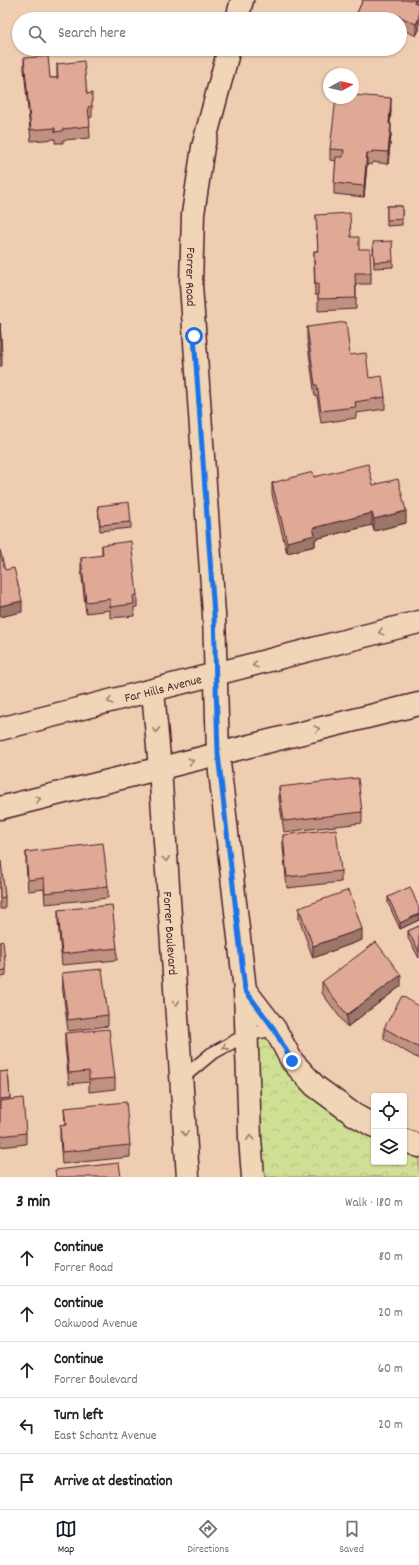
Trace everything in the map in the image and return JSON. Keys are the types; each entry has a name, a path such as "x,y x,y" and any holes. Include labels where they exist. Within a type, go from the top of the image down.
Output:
{"street":[{"path":"239,12 242,0"},
{"name":"Forrer Road","path":"218,754 214,614 191,285 193,214 203,147 227,56"},
{"name":"Far Hills Avenue","path":"0,729 419,622"},
{"name":"Forrer Boulevard","path":"153,691 160,769 188,1177"},
{"path":"0,808 419,704"},
{"path":"218,754 245,990 250,1138 253,1177"},
{"path":"245,990 274,1029 292,1061 315,1086 353,1114 371,1124"},
{"path":"407,1141 419,1146"}],"lane":[{"path":"181,1079 211,1054 246,1035 274,1029"}],"green space":[{"path":"275,1029 292,1061 371,1124 371,1165 407,1165 407,1141 419,1146 419,1177 253,1177 246,1035"}],"building":[{"path":"363,0 415,0 414,3 419,5 419,18 416,24 407,20 407,12 357,12"},
{"path":"48,56 50,78 58,78 57,64 84,61 87,94 92,93 92,106 88,107 90,126 63,129 63,131 55,132 55,128 31,130 24,58"},
{"path":"359,95 391,98 389,124 391,124 388,152 372,151 372,153 367,153 364,186 334,183 336,157 343,157 344,150 330,149 335,104 359,104"},
{"path":"387,206 402,206 402,219 387,220"},
{"path":"350,213 351,237 359,237 359,249 370,249 371,273 355,273 356,298 318,299 318,284 315,284 314,251 318,251 316,215"},
{"path":"392,241 393,261 374,262 373,242"},
{"path":"346,322 350,355 366,353 369,378 382,376 385,397 355,402 356,407 321,411 317,385 315,385 307,327"},
{"path":"0,323 2,355 0,355"},
{"path":"368,464 373,485 398,479 406,511 374,519 372,513 313,528 315,535 287,542 272,483 313,472 314,477"},
{"path":"129,502 131,522 100,525 98,506"},
{"path":"131,541 137,595 133,596 134,604 110,607 110,599 86,602 81,558 103,555 102,545"},
{"path":"0,550 5,570 14,568 22,601 0,606"},
{"path":"358,778 362,812 284,821 279,787"},
{"path":"336,829 341,871 287,877 283,835"},
{"path":"103,843 108,886 45,893 44,878 28,880 26,852"},
{"path":"1,861 5,897 0,898 0,862"},
{"path":"410,887 419,908 419,914 400,923 388,897"},
{"path":"349,890 362,929 313,946 299,908"},
{"path":"112,905 117,948 62,954 58,910"},
{"path":"419,926 419,952 408,931"},
{"path":"3,941 6,970 0,971 0,942"},
{"path":"376,942 401,975 347,1015 322,982"},
{"path":"102,969 108,1015 68,1020 62,973"},
{"path":"402,996 419,1006 419,1048 384,1028"},
{"path":"109,1029 115,1078 89,1080 89,1071 69,1073 65,1033"},
{"path":"8,1071 10,1098 0,1099 0,1072"},
{"path":"23,1098 26,1133 0,1136 0,1101"},
{"path":"126,1102 130,1145 62,1152 60,1126 66,1125 64,1108"},
{"path":"119,1163 121,1177 56,1177 55,1170"}],"route":[{"path":"194,336 214,614 218,754 245,990 274,1029 292,1061"}]}
